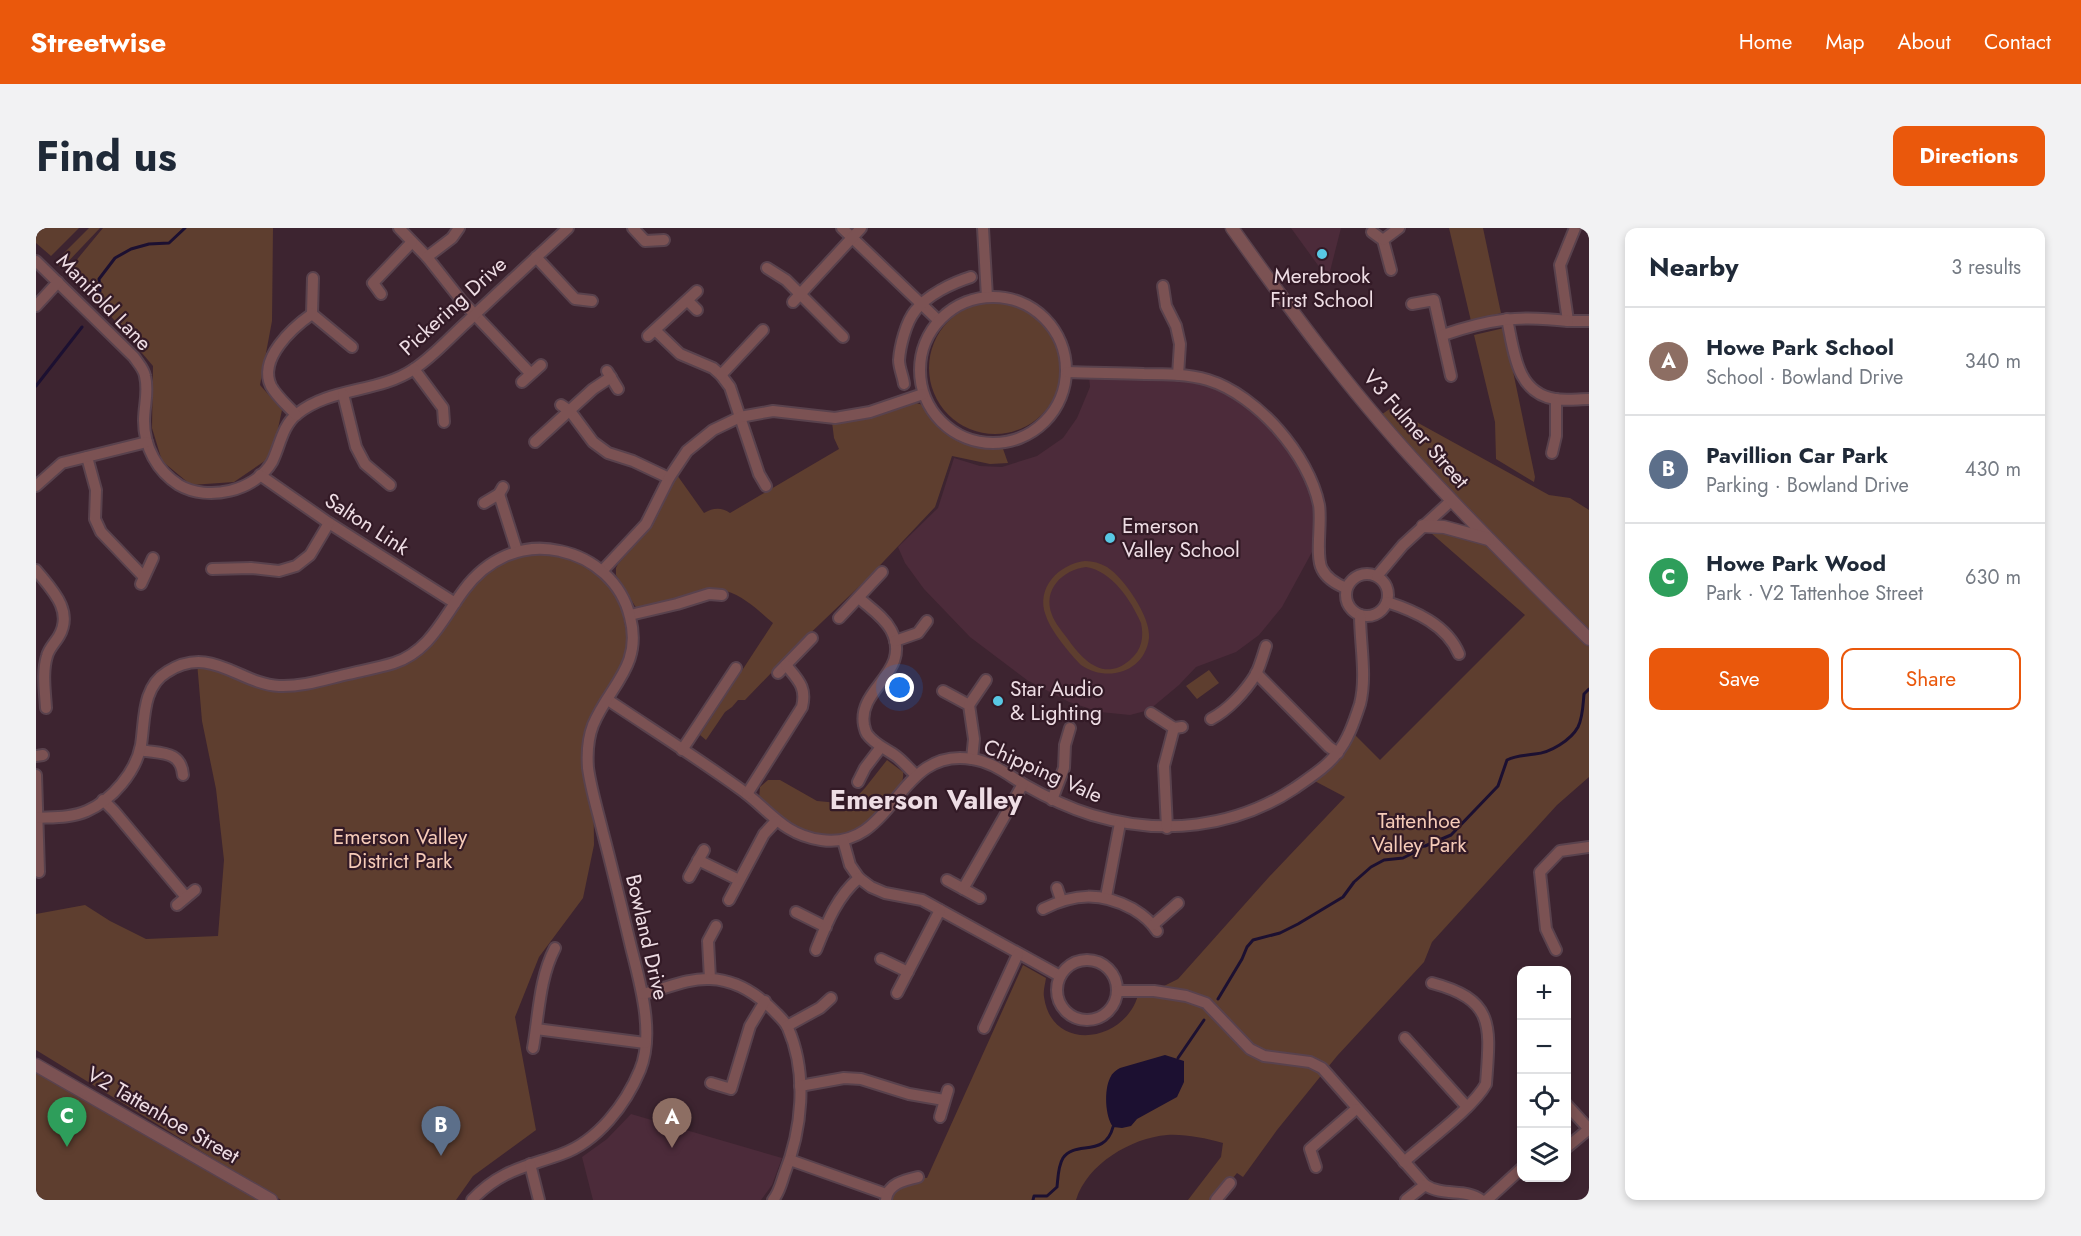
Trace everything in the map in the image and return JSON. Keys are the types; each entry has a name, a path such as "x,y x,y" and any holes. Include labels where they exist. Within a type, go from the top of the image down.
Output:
{"street":[{"path":"399,228 427,257 526,378 541,365"},
{"path":"427,257 452,237 459,228"},
{"name":"Pickering Drive","path":"147,442 159,470 181,486 206,492 226,492 243,487 260,475 271,463 285,429 296,415 319,400 382,384 414,369 568,228"},
{"path":"633,228 645,241 664,240"},
{"path":"842,228 938,320"},
{"path":"797,298 861,228"},
{"path":"983,228 987,297"},
{"name":"V3 Fulmer Street","path":"1232,228 1288,307 1413,459 1589,639"},
{"path":"1383,240 1400,228"},
{"path":"1568,321 1560,265 1575,228"},
{"path":"1372,232 1383,240 1391,270"},
{"path":"381,294 373,284 412,242"},
{"path":"536,257 575,298 592,301"},
{"name":"Manifold Lane","path":"36,261 134,357 145,373 148,393 144,420 147,442"},
{"path":"767,268 786,280 797,298 843,337"},
{"path":"904,384 899,361 910,319 915,311 957,282 971,277"},
{"path":"36,306 58,282"},
{"path":"310,282 312,314 338,345 352,348"},
{"path":"1163,286 1166,306 1176,326 1180,344 1178,375"},
{"path":"697,291 652,333 680,354 713,368 722,375 730,387 740,417 755,476 766,486"},
{"path":"987,297 1016,301 1032,308 1044,318 1059,340 1066,356 1067,372 1065,384 1053,413 1040,426 1023,436 1008,441 987,443 964,438 945,426 928,407 919,375 921,353 928,334 938,320 954,307 973,299 987,297"},
{"path":"1412,304 1434,300 1451,376"},
{"path":"688,301 697,310"},
{"path":"296,415 272,388 268,376 278,346 290,331 312,314"},
{"path":"1443,334 1482,322 1507,319 1533,317 1589,321"},
{"path":"1507,319 1519,373 1530,387 1542,395 1556,399 1589,399"},
{"path":"722,375 747,339 763,330"},
{"path":"414,369 443,408 444,422"},
{"path":"1067,372 1178,375 1206,379 1225,386 1247,399 1269,418 1289,443 1308,476 1318,505 1319,558 1322,568 1336,584 1346,588"},
{"path":"535,442 565,408 593,389 609,374 618,389"},
{"path":"343,394 361,467 390,485"},
{"path":"37,818 72,815 88,810 121,784 133,767 140,750 149,694 154,684 167,672 196,662 217,665 255,682 277,686 301,685 397,662 419,650 434,634 465,589 486,566 517,551 536,548 559,550 583,558 603,570 646,525 669,478 687,451 713,430 740,417 773,411 836,418 870,412 923,394"},
{"path":"1552,453 1551,435 1556,399"},
{"path":"565,408 592,442 608,453 633,461 669,478"},
{"path":"37,482 62,464 147,442"},
{"path":"87,457 96,490 95,519 101,532 142,580 153,558"},
{"name":"Salton Link","path":"260,475 329,523 455,603"},
{"path":"484,503 501,490 517,551"},
{"path":"1377,576 1403,545 1452,500"},
{"path":"212,569 251,568 279,571 296,566 310,555 329,523"},
{"path":"1424,526 1443,527 1490,540"},
{"path":"223,555 224,568"},
{"name":"Bowland Drive","path":"472,1200 486,1186 506,1173 566,1153 585,1142 605,1125 627,1096 642,1067 645,1043 643,994 589,771 588,751 593,725 630,661 627,640 630,615 618,589 603,570"},
{"path":"37,572 62,604 65,618 60,635 48,652 40,685 46,708"},
{"path":"839,618 882,572"},
{"path":"1359,575 1377,576 1385,584 1387,602 1384,608 1373,615 1360,615 1349,608 1345,595 1346,588 1353,578 1359,575"},
{"path":"630,615 710,594 722,595"},
{"path":"859,598 885,622 895,641 896,655 892,669 867,702 862,717 865,733 897,757 916,775"},
{"path":"1387,602 1419,615 1438,627 1454,641 1459,654"},
{"name":"Chipping Vale","path":"608,700 747,794 789,830 821,841 843,840 875,824 916,775 936,763 952,759 972,759 995,766 1052,800 1120,823 1167,828 1204,825 1239,816 1274,802 1309,778 1338,753 1360,703 1362,669 1360,615"},
{"path":"895,641 918,633 927,621"},
{"path":"747,794 802,707 806,695 799,680 782,669 812,638"},
{"path":"1214,715 1232,703 1256,673 1266,646"},
{"path":"682,750 720,682 736,668"},
{"path":"1256,673 1329,747 1338,753"},
{"path":"972,759 974,739 969,705 986,680"},
{"path":"943,691 969,705"},
{"path":"1151,713 1178,728 1164,765 1167,828"},
{"path":"1052,800 1064,768 1065,745 1070,729"},
{"path":"858,782 865,768 881,747"},
{"path":"140,750 169,754 178,759 183,775"},
{"path":"36,775 41,872"},
{"path":"963,889 1023,784"},
{"path":"103,800 186,897"},
{"path":"729,900 764,834 776,821"},
{"path":"1106,897 1120,823"},
{"path":"843,840 850,865 859,878 871,887 885,893 911,896 1060,976"},
{"path":"1556,950 1545,929 1540,872 1560,851 1589,848"},
{"path":"689,877 704,850"},
{"path":"698,860 739,880"},
{"path":"816,950 845,891 859,878"},
{"path":"947,880 980,898"},
{"path":"1057,888 1061,900"},
{"path":"1043,909 1061,900 1082,896 1106,897 1143,915 1155,928 1178,903"},
{"path":"897,993 940,910"},
{"path":"796,912 826,927"},
{"path":"710,979 708,941 716,926"},
{"path":"532,1048 546,964 555,948"},
{"path":"984,1028 988,1007 1018,954"},
{"path":"881,959 908,972"},
{"path":"1085,960 1104,965 1116,981 1117,991 1110,1009 1103,1016 1094,1020 1074,1018 1066,1012 1060,1005 1057,986 1066,968 1085,960"},
{"path":"643,994 687,981 710,979 746,989 765,1001 787,1026 796,1054 800,1086 800,1123 790,1160 773,1200"},
{"path":"1404,1162 1467,1107 1482,1092 1486,1084 1488,1027 1485,1016 1466,994 1432,983"},
{"path":"1117,991 1186,996 1206,1003 1250,1049 1264,1056 1310,1062 1322,1068 1425,1185 1434,1191 1475,1195 1481,1200"},
{"path":"787,1026 823,1012 831,998"},
{"path":"711,1083 731,1089 750,1026 765,1001"},
{"path":"536,1029 645,1043"},
{"path":"1405,1038 1467,1107"},
{"path":"740,1058 751,1062"},
{"name":"V2 Tattenhoe Street","path":"36,1065 272,1200"},
{"path":"800,1086 844,1078 861,1079 909,1094 946,1095 940,1117"},
{"path":"1316,1167 1310,1149 1356,1109"},
{"path":"1571,1109 1589,1129 1571,1144"},
{"path":"790,1160 886,1197 897,1183 918,1176"},
{"path":"530,1164 539,1200"},
{"path":"1487,1200 1517,1172"},
{"path":"1216,1200 1230,1183"},
{"path":"1406,1200 1425,1185"}],"shaded area":[{"name":"Merebrook First School","path":"1291,228 1341,228 1328,279"},
{"name":"Emerson Valley School","path":"1089,376 1181,379 1219,386 1250,406 1276,429 1306,481 1313,508 1315,529 1312,552 1282,607 1259,635 1236,652 1196,667 1179,685 1149,710 1130,715 1100,712 1069,702 1027,680 970,637 924,589 905,563 898,547 938,508 954,458 980,466 1002,467 1037,456 1063,438 1077,418 1090,387"},
{"path":"1165,1055 1184,1061 1184,1082 1177,1097 1137,1119 1131,1126 1113,1127 1106,1103 1108,1083 1112,1075 1120,1068"},
{"path":"631,1114 782,1158 772,1185 761,1200 593,1200 582,1157 607,1139"}],"green space":[{"path":"36,228 79,228 51,256 36,243"},
{"path":"89,228 100,228 63,267 54,263"},
{"path":"103,228 273,228 272,321 260,385 282,410 272,456 234,482 191,485 162,461 152,428 153,366 70,268"},
{"path":"1449,228 1483,228 1501,313 1471,321"},
{"path":"995,302 1020,307 1042,321 1056,343 1061,368 1056,393 1042,415 1020,429 995,434 970,429 948,415 934,393 929,368 934,343 948,321 970,307"},
{"path":"1504,328 1535,477 1534,482 1496,459 1495,422 1474,335"},
{"path":"911,402 927,408 943,428 955,437 987,446 1002,446 1008,463 990,464 952,456 935,507 867,579 745,700 738,700 725,712 706,740 700,735 773,623 745,600 733,593 718,590 639,609 616,575 618,564 649,529 677,475 704,513 717,509 730,513 839,449 834,438 832,422 876,415"},
{"name":"Tattenhoe Valley Park","path":"1391,408 1549,495 1570,498 1589,510 1589,777 1557,805 1432,942 1424,962 1337,1056 1277,1130 1243,1177 1237,1173 1215,1200 1188,1200 1221,1157 1223,1143 1195,1137 1167,1135 1139,1141 1112,1155 1090,1175 1076,1200 886,1200 886,1194 918,1177 927,1178 1023,965 1046,978 1044,997 1050,1015 1061,1028 1075,1034 1091,1035 1107,1031 1121,1022 1132,1008 1139,991 1154,991 1178,979 1269,877 1345,797 1309,778 1338,753 1350,730 1380,760 1525,615 1423,526 1488,539 1378,417"},
{"name":"Emerson Valley District Park","path":"537,551 583,558 618,589 630,652 602,702 593,755 594,845 583,898 539,957 515,1017 536,1130 473,1176 456,1200 281,1200 36,1050 36,914 85,905 110,921 146,939 218,936 224,860 216,789 202,721 197,662 269,689 366,677 426,643 486,566"},
{"path":"1091,561 1107,567 1121,580 1141,609 1146,620 1149,638 1146,650 1133,666 1123,671 1102,673 1081,665 1061,642 1048,622 1043,606 1047,587 1058,572 1075,563","holes":["1086,567 1104,574 1120,588 1132,605 1142,628 1141,643 1137,652 1120,667 1111,669 1094,666 1079,654 1056,624 1050,606 1052,589 1062,577"]},
{"path":"1209,670 1219,683 1197,699 1186,686"},
{"path":"887,760 903,772 898,791 875,817 857,831 849,834 823,837 798,831 759,799 760,787 768,780 780,780 817,801 850,804"},
{"path":"36,1065 271,1200 36,1200"}],"waterway":[{"path":"95,296 100,291 99,279 115,258 131,249 149,244 169,243 185,228"},
{"path":"36,386 82,327"},
{"path":"1218,999 1253,940 1280,933 1343,897 1354,882 1371,867 1384,860 1403,858 1413,853 1418,847 1451,835 1498,786 1507,760 1517,756 1541,753 1565,741 1578,727 1584,694 1589,689"},
{"path":"1178,1058 1204,1020"},
{"path":"1033,1200 1034,1196 1047,1196 1057,1187 1060,1165 1068,1153 1104,1142 1113,1127"}],"place":[{"name":"Merebrook First School","path":"1322,254"},
{"name":"Emerson Valley School","path":"1110,538"},
{"name":"Star Audio & Lighting","path":"998,701"},
{"name":"Howe Park Wood","path":"67,1147"},
{"name":"Howe Park School","path":"672,1148"},
{"name":"Pavillion Car Park","path":"441,1156"}],"district":[{"name":"Emerson Valley","path":"926,799"}]}
